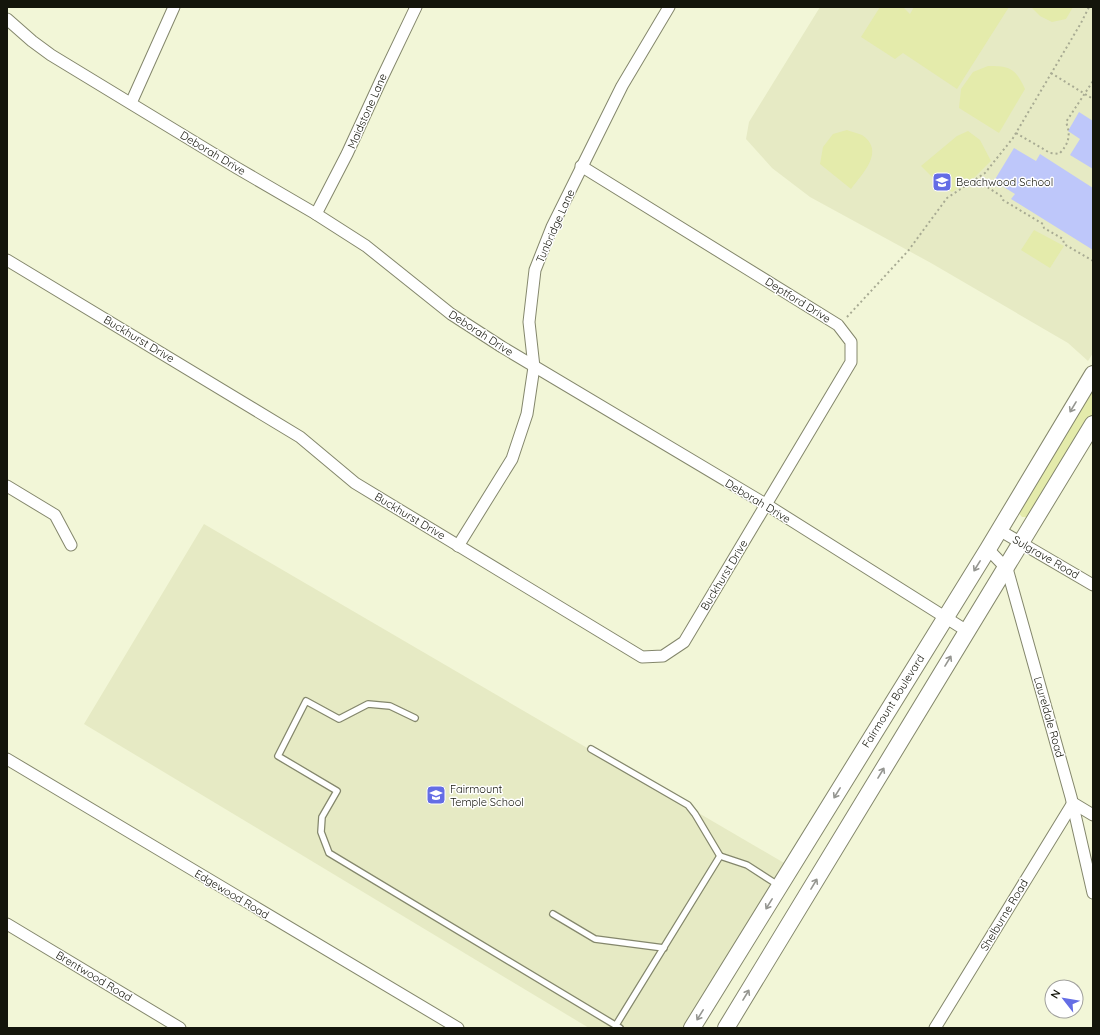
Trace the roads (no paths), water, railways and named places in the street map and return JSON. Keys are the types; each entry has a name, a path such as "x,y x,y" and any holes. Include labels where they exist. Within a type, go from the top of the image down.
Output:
{"main road":[{"name":"Fairmount Boulevard","path":"692,1028 988,549 1093,374"},
{"path":"726,1028 1093,424"}],"street":[{"path":"132,103 174,7"},
{"name":"Maidstone Lane","path":"316,214 347,154 416,7"},
{"name":"Tunbridge Lane","path":"458,546 512,459 527,414 534,367 529,322 535,270 552,226 622,86 669,7"},
{"name":"Deborah Drive","path":"7,19 51,55 237,168 316,214 366,246 451,314 534,367 766,505 967,631"},
{"name":"Deptford Drive","path":"581,166 838,325 851,342 851,362 766,505"},
{"name":"Buckhurst Drive","path":"7,260 300,437 355,483 642,657 663,656 684,642 766,505"},
{"path":"7,486 55,515 71,545"},
{"name":"Sulgrave Road","path":"999,530 1093,585"},
{"name":"Laureldale Road","path":"988,549 1006,568 1015,595 1072,803 1093,893"},
{"name":"Edgewood Road","path":"7,759 458,1028"},
{"path":"1072,803 1093,815"},
{"name":"Shelburne Road","path":"935,1028 1072,803"},
{"name":"Brentwood Road","path":"7,924 180,1028"}],"lane":[{"path":"415,718 390,706 368,704 339,719 306,701 278,756 337,791 322,817 320,832 329,853 618,1027 720,856"},
{"path":"591,748 688,805 720,856 747,865 780,886"},
{"path":"553,914 595,939 664,948"}],"place":[{"name":"Beachwood School","path":"942,182"},
{"name":"Fairmount Temple School","path":"436,795"}]}
